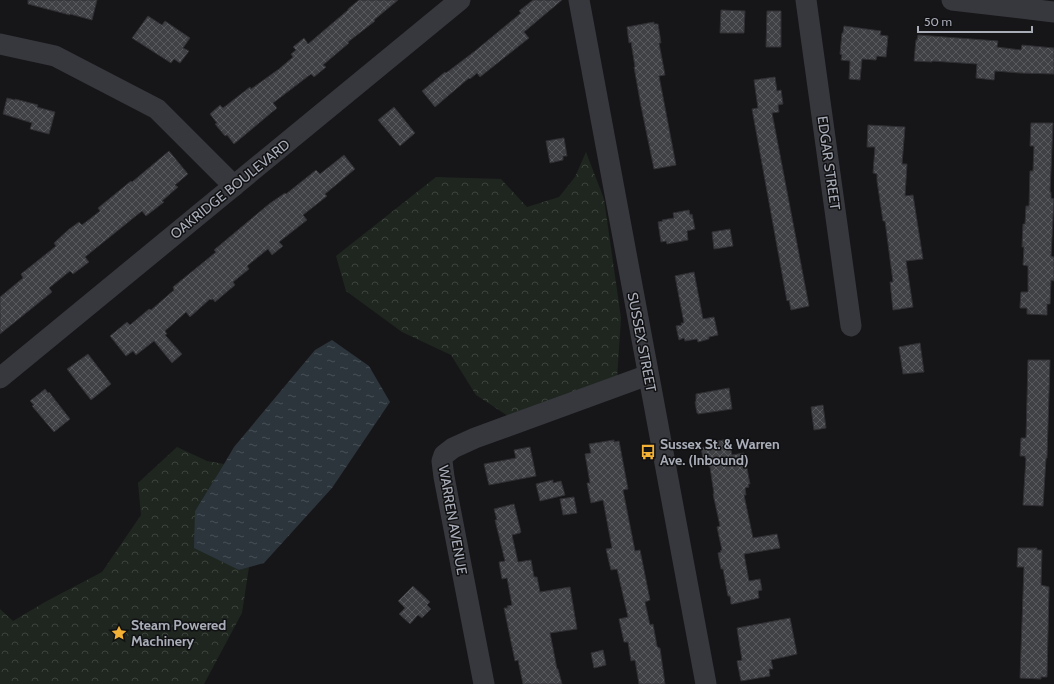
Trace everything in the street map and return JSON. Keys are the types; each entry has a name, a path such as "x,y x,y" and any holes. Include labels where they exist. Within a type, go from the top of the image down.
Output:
{"street":[{"name":"OAKRIDGE BOULEVARD","path":"0,378 460,0"},
{"name":"SUSSEX STREET","path":"579,0 706,684"},
{"name":"EDGAR STREET","path":"806,0 851,326"},
{"path":"952,0 1054,12"},
{"path":"0,44 55,56 157,109 234,186"},
{"name":"WARREN AVENUE","path":"484,684 444,477 442,461 444,455 453,448 475,438 648,375"}],"green space":[{"path":"586,152 604,199 621,318 617,379 508,416 476,395 451,355 402,332 346,291 336,256 436,177 501,179 527,207 559,197 575,177"},
{"path":"177,447 207,461 224,464 195,511 239,570 249,567 242,613 204,684 0,684 0,609 13,621 45,602 102,572 141,515 138,483"}],"water":[{"path":"332,340 369,366 390,402 332,488 264,563 239,570 194,548 195,511 234,447 315,350"}],"building":[{"path":"28,0 97,0 92,20 28,4"},
{"path":"359,0 398,0 374,20 375,21 348,42 349,43 323,65 326,67 314,77 311,74 273,103 277,108 234,144 227,135 225,136 215,124 217,123 210,114 220,105 223,108 250,87 251,89 279,69 293,57 291,54 296,50 293,47 304,38 308,44"},
{"path":"533,0 562,0 524,32 529,38 480,77 477,73 470,79 469,78 435,107 422,91 445,72 446,73 475,51 521,13 519,11"},
{"path":"721,10 745,11 744,33 720,33"},
{"path":"767,11 781,11 781,47 766,47"},
{"path":"148,16 162,25 165,21 190,38 183,48 189,51 180,63 174,59 171,63 132,38"},
{"path":"654,22 654,24 658,24 661,43 659,43 665,75 659,76 676,165 654,169 627,27"},
{"path":"844,26 881,31 880,35 888,36 886,57 877,56 876,60 862,59 860,80 849,79 850,61 841,60 842,55 840,54"},
{"path":"918,35 998,41 997,47 1021,50 1022,45 1054,48 1054,74 995,71 994,80 976,78 977,64 914,61 916,40"},
{"path":"775,77 777,91 781,90 783,104 778,105 779,112 772,113 809,306 791,310 789,300 787,301 752,109 758,108 754,80"},
{"path":"7,98 38,105 37,107 55,112 49,134 30,129 32,123 3,114"},
{"path":"394,107 415,133 400,146 378,120"},
{"path":"1031,123 1053,123 1050,192 1051,198 1054,199 1051,256 1054,257 1054,281 1051,280 1050,304 1047,304 1047,315 1027,314 1027,308 1020,308 1021,292 1028,292 1028,266 1023,265 1024,247 1022,247 1023,224 1025,224 1026,206 1029,206 1030,171 1033,171 1034,146 1030,146"},
{"path":"868,125 905,127 902,164 907,164 905,196 913,195 923,259 906,261 913,307 893,310 890,282 893,282 885,221 883,221 877,174 873,173 875,147 867,147"},
{"path":"564,138 567,156 563,156 563,160 550,163 546,141"},
{"path":"169,151 188,174 175,185 178,187 162,201 164,202 146,216 142,211 85,257 89,262 73,274 70,271 49,288 52,292 0,334 0,297 23,278 21,274 56,246 54,243 68,230 79,222 82,225 100,211 98,208"},
{"path":"344,155 355,169 325,194 327,196 303,215 307,220 279,242 283,246 272,255 268,249 247,266 249,269 233,282 235,285 215,302 213,299 210,299 190,317 186,312 165,331 167,334 165,335 182,354 172,363 154,341 136,355 133,351 126,356 110,336 127,322 130,325 149,309 151,310 174,290 173,287 216,252 214,250 269,204 285,193 286,194 316,170 320,174"},
{"path":"689,210 690,215 692,214 695,229 687,231 688,240 667,244 666,241 661,242 658,222 674,218 673,213"},
{"path":"730,229 733,246 714,249 712,232"},
{"path":"694,272 703,319 714,317 718,335 698,342 697,339 685,341 684,338 679,340 676,326 684,323 675,276"},
{"path":"920,343 924,372 903,374 899,347"},
{"path":"88,354 111,384 91,400 67,369"},
{"path":"1028,360 1050,360 1047,458 1043,506 1023,505 1026,458 1025,456 1020,456 1021,438 1026,438"},
{"path":"729,388 732,409 697,413 695,402 696,394"},
{"path":"45,389 70,419 54,432 32,406 34,405 30,401"},
{"path":"823,405 826,428 814,430 811,407"},
{"path":"729,439 732,455 744,453 750,484 748,484 749,487 745,488 746,495 744,495 753,538 777,534 780,548 744,554 749,581 760,579 762,590 758,591 759,598 733,604 731,604 730,596 728,596 723,569 721,569 718,553 722,550 717,527 720,526 713,494 710,467 708,463 704,464 701,448 708,446 707,443"},
{"path":"614,440 614,442 619,441 628,489 623,490 635,551 640,550 650,600 645,602 650,625 653,624 657,646 660,648 665,684 639,684 635,660 631,661 628,642 624,642 619,619 628,617 617,569 611,570 606,549 612,548 603,500 591,503 587,483 590,483 585,454 591,453 589,444"},
{"path":"530,447 536,476 489,485 484,464 516,458 514,450"},
{"path":"553,480 553,483 561,481 565,495 540,501 536,484"},
{"path":"574,497 577,513 563,515 560,499"},
{"path":"514,504 521,532 512,535 518,562 531,560 534,577 537,577 540,592 570,587 577,629 550,633 557,669 562,684 523,684 518,660 515,661 504,608 508,608 507,606 512,605 507,578 502,579 499,562 505,561 495,520 497,520 494,509"},
{"path":"1018,548 1037,548 1037,550 1042,550 1041,585 1049,587 1047,677 1041,677 1041,679 1020,678 1024,567 1017,567"},
{"path":"413,586 430,602 427,605 431,609 422,618 418,615 410,624 399,614 405,608 398,601"},
{"path":"790,618 797,654 771,660 773,669 769,669 770,676 741,681 737,661 742,660 737,628"},
{"path":"603,650 606,665 594,668 591,653"}],"place":[{"name":"Sussex St. & Warren Ave. (Inbound)","path":"648,452"},
{"name":"Steam Powered Machinery","path":"119,633"}]}
